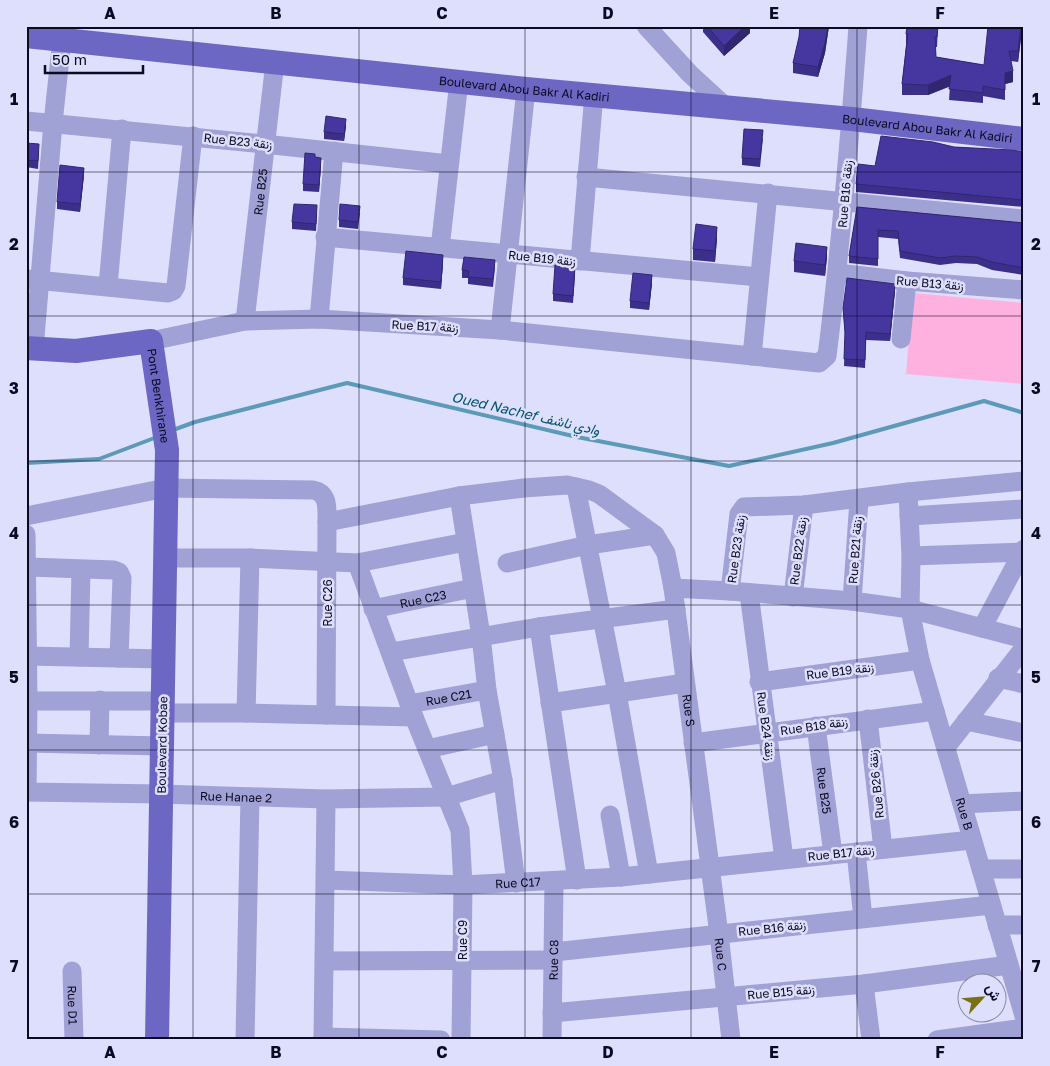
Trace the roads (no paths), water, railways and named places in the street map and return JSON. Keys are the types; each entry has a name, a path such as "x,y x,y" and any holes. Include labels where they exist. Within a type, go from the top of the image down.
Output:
{"main road":[{"name":"Boulevard Abou Bakr Al Kadiri","path":"26,36 526,89 852,119 1024,139"},
{"name":"Rue B17 زنقة","path":"30,348 76,351 151,341"},
{"name":"Pont Benkhirane","path":"151,341 167,450"},
{"name":"Boulevard Kobae","path":"157,1040 167,450"}],"street":[{"path":"646,26 690,74 725,106"},
{"name":"Rue B16 زنقة","path":"824,360 827,356 837,273 852,119 858,26"},
{"path":"30,348 33,280 62,39"},
{"name":"Rue B25","path":"245,321 275,62"},
{"path":"440,248 459,81"},
{"path":"500,330 526,89"},
{"path":"580,262 594,94"},
{"name":"Rue B23 زنقة","path":"26,121 193,136 449,164"},
{"path":"108,286 122,129"},
{"path":"33,280 168,293 173,291 176,286 193,136"},
{"path":"319,319 334,151"},
{"path":"586,177 1024,219"},
{"path":"752,356 768,193"},
{"name":"Rue B19 زنقة","path":"325,237 759,277"},
{"name":"Rue B13 زنقة","path":"837,273 907,281 1024,290"},
{"path":"901,339 907,281"},
{"name":"Rue B17 زنقة","path":"151,341 245,321 319,319 500,330 819,363 824,360"},
{"path":"804,505 1024,480"},
{"path":"327,522 459,496 556,486 576,487 599,494 655,535"},
{"path":"576,487 617,693 649,874"},
{"path":"26,516 166,488"},
{"name":"Rue C26","path":"166,488 312,490 321,493 327,503 326,715"},
{"name":"Rue B","path":"908,492 911,556 910,609 920,660 1008,965 1022,1006"},
{"path":"459,496 481,636 487,690 503,780 516,883"},
{"name":"Rue B21 زنقة","path":"852,601 859,500"},
{"name":"Rue B23 زنقة","path":"730,590 739,514 742,508 746,506 804,505"},
{"name":"Rue B22 زنقة","path":"793,597 804,505"},
{"path":"909,516 1024,509"},
{"path":"26,534 28,567 27,783"},
{"path":"507,563 588,545 655,535"},
{"name":"Rue S","path":"655,535 666,553 673,588 710,869"},
{"path":"166,558 250,558 357,563 466,542"},
{"path":"911,556 1023,551"},
{"path":"982,628 1023,551"},
{"path":"246,713 250,558"},
{"name":"Rue C9","path":"357,563 411,710 460,830 463,885 461,1040"},
{"path":"28,567 114,570 121,574 119,658"},
{"path":"79,658 81,570"},
{"name":"Rue C23","path":"373,608 473,588"},
{"path":"673,588 730,590 852,601 910,609 1024,639"},
{"name":"Rue B24 زنقة","path":"749,593 759,682 784,859"},
{"path":"391,652 539,627 676,609"},
{"path":"539,627 577,880"},
{"path":"946,747 998,678 1024,648"},
{"path":"28,656 163,659"},
{"name":"Rue B19 زنقة","path":"759,682 920,660"},
{"path":"998,678 1024,684"},
{"path":"550,703 685,683"},
{"name":"Rue C21","path":"28,701 100,700 246,713 326,715 411,710 487,690"},
{"path":"100,700 100,745"},
{"name":"Rue B18 زنقة","path":"693,744 766,732 935,711"},
{"name":"Rue B26 زنقة","path":"868,719 883,849"},
{"path":"966,721 1024,733"},
{"name":"Rue B25","path":"816,726 833,854"},
{"path":"427,748 494,734"},
{"path":"27,743 162,746"},
{"name":"Rue Hanae 2","path":"27,783 160,794 326,799 446,797 503,780"},
{"path":"245,1040 250,797"},
{"path":"326,799 323,1038 441,1040"},
{"path":"962,804 1024,801"},
{"path":"610,815 621,877"},
{"name":"Rue B17 زنقة","path":"710,869 784,859 972,840"},
{"path":"856,852 863,918"},
{"name":"Rue C17","path":"326,880 463,885 577,880 710,869"},
{"name":"Rue C","path":"710,869 731,1040"},
{"path":"981,869 1024,869"},
{"name":"Rue C8","path":"552,1040 554,881"},
{"name":"Rue B16 زنقة","path":"324,961 462,960 554,956 719,934 991,905"},
{"path":"997,925 1024,925"},
{"name":"Rue B15 زنقة","path":"552,1013 864,984 1008,965"},
{"name":"Rue D1","path":"72,971 74,1040"},
{"path":"864,984 871,1040"},
{"path":"937,1040 1024,1028"}],"waterway":[{"name":"Oued Nachef وادي ناشف","path":"173,430 195,422 347,383 577,437 729,466 833,443 984,401 1024,413"},
{"name":"Oued Nachef وادي ناشف","path":"26,463 99,459 157,437"}]}
